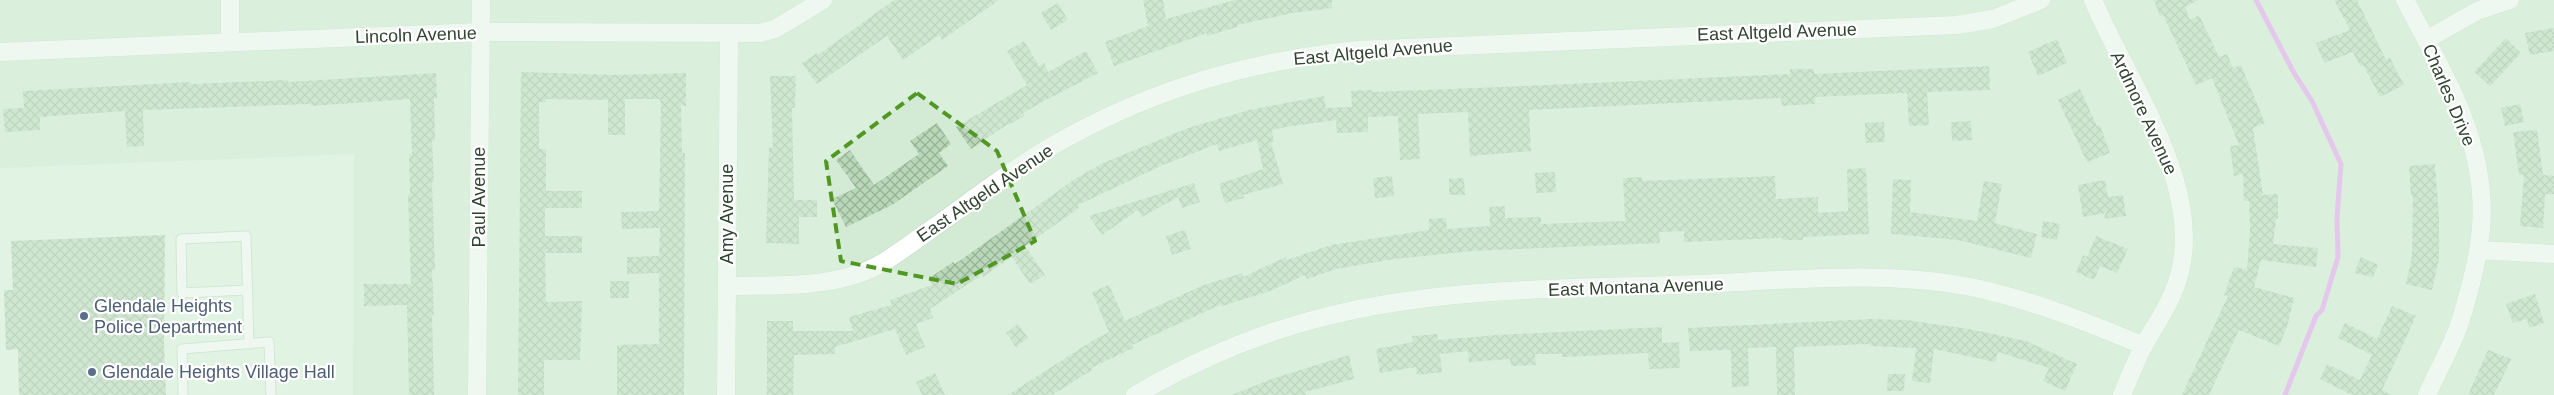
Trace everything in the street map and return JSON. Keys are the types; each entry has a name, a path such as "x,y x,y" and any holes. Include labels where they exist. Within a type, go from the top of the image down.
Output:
{"street":[{"path":"230,0 230,42"},
{"name":"Paul Avenue","path":"477,395 481,0"},
{"name":"Lincoln Avenue","path":"0,52 480,32 760,33 775,29 823,0"},
{"name":"East Altgeld Avenue","path":"727,286 808,284 836,280 870,269 1041,153 1117,110 1186,84 1266,62 1357,50 1957,25 1993,19 2041,0"},
{"name":"Ardmore Avenue","path":"2093,0 2108,38 2170,159 2179,190 2183,244 2175,290 2144,346 2122,395"},
{"name":"Charles Drive","path":"2405,0 2457,105 2476,160 2481,192 2482,220 2478,250 2461,320 2427,395"},
{"path":"2426,40 2477,11 2510,0"},
{"name":"Amy Avenue","path":"726,395 729,33"},
{"path":"2478,250 2554,254"},
{"name":"East Montana Avenue","path":"1135,395 1181,370 1229,349 1302,323 1369,307 1480,293 1857,277 1933,281 1970,287 2054,309 2144,346"}],"lane":[{"path":"247,290 182,293 181,239 246,236 247,290 248,344"},
{"path":"183,395 182,349 269,342 271,395"}],"highlighted area":[{"path":"917,93 997,151 1035,241 957,284 841,261 826,161"}],"shaded area":[{"path":"0,0 2554,0 2554,395 353,395 354,154 0,168"}],"building":[{"path":"894,0 999,0 942,40 939,35 903,60 887,36 817,84 802,63 817,53 818,55"},
{"path":"1143,0 1163,0 1166,19 1235,0 1332,0 1332,8 1293,13 1237,25 1237,27 1207,36 1207,33 1114,66 1105,42 1148,26"},
{"path":"2154,0 2198,0 2185,7 2190,20 2199,15 2219,57 2227,54 2233,68 2241,65 2265,123 2253,128 2263,195 2278,194 2278,219 2276,219 2273,244 2318,248 2316,267 2261,260 2254,287 2294,298 2287,327 2279,346 2239,330 2209,395 2182,395 2228,296 2224,295 2234,267 2247,270 2250,231 2249,201 2244,201 2243,174 2234,176 2230,146 2239,145 2212,78 2196,85 2163,15 2160,16"},
{"path":"2334,0 2357,0 2386,60 2390,58 2404,85 2380,97 2363,65 2360,66 2353,52 2324,63 2316,43 2350,30"},
{"path":"1058,3 1068,20 1051,30 1041,13"},
{"path":"2554,28 2554,51 2530,55 2525,33"},
{"path":"2506,38 2521,53 2490,86 2474,72"},
{"path":"2057,39 2067,63 2038,76 2028,52"},
{"path":"1024,41 1039,66 1044,63 1048,72 1086,51 1098,73 1023,113 1024,116 1008,124 971,149 956,127 1027,85 1007,51"},
{"path":"1989,66 1990,90 1927,92 1929,125 1909,126 1907,93 1815,97 1815,104 1782,106 1781,98 1529,110 1531,151 1470,156 1468,112 1418,114 1420,159 1400,160 1398,116 1368,117 1368,132 1337,133 1336,120 1286,127 1272,130 1274,142 1271,142 1283,184 1243,195 1244,198 1225,203 1219,184 1263,169 1257,140 1219,151 1217,144 1163,165 1078,205 1079,208 1025,246 1045,275 1030,284 1012,257 983,277 982,275 930,309 933,318 916,324 925,347 906,355 895,329 835,347 835,354 794,355 793,395 767,395 767,321 793,321 793,331 853,331 849,317 892,305 890,300 932,285 928,279 953,262 955,264 1075,179 1103,163 1188,128 1249,110 1324,96 1326,108 1352,107 1351,91 1371,90 1372,92 1790,74 1790,69 1814,69 1814,74"},
{"path":"521,72 617,75 686,73 686,106 681,105 682,153 685,153 684,395 617,395 617,345 659,344 659,273 627,274 627,257 659,256 660,228 622,229 621,212 659,211 660,99 625,99 625,135 608,135 608,100 546,99 546,102 539,102 539,149 546,149 546,191 582,191 582,208 545,208 545,236 582,236 582,253 545,253 546,302 582,301 580,360 544,360 544,395 518,395"},
{"path":"436,73 437,98 434,98 435,141 432,141 435,270 432,270 434,395 409,395 407,305 364,306 364,284 411,284 408,195 410,195 409,154 412,154 410,99 311,106 311,104 143,110 144,146 127,147 125,111 40,117 40,130 5,132 3,109 24,108 23,91 191,82 191,84 288,80 288,82"},
{"path":"770,76 796,76 795,108 792,108 794,200 817,200 817,217 799,217 799,244 766,243 769,148 773,148"},
{"path":"2080,89 2097,126 2100,125 2110,153 2087,162 2058,100"},
{"path":"2520,104 2524,122 2505,126 2501,108"},
{"path":"1971,121 1972,140 1952,141 1951,122"},
{"path":"1884,122 1885,142 1865,143 1865,123"},
{"path":"937,123 951,144 939,153 948,166 892,205 846,227 832,199 856,188 836,160 850,150 874,185 919,154 910,141"},
{"path":"2537,130 2543,175 2554,176 2554,194 2545,194 2543,228 2520,226 2524,175 2519,175 2513,132"},
{"path":"2435,164 2439,217 2439,259 2432,290 2406,284 2412,256 2413,196 2411,196 2409,166"},
{"path":"1866,168 1869,234 1803,237 1803,240 1782,240 1782,238 1684,242 1684,231 1659,232 1660,243 1473,251 1394,259 1336,269 1307,279 1305,275 1270,291 1222,306 1222,304 1132,345 1133,348 1091,368 1092,370 1052,395 1008,395 1109,332 1092,292 1109,285 1125,321 1201,286 1242,273 1243,277 1286,257 1287,260 1331,245 1429,230 1429,219 1446,218 1447,229 1490,226 1489,207 1505,206 1505,218 1541,217 1541,224 1625,221 1623,178 1642,177 1642,181 1775,176 1776,199 1818,197 1818,213 1848,211 1847,169"},
{"path":"1555,172 1556,192 1536,193 1535,173"},
{"path":"1392,176 1394,196 1375,198 1373,178"},
{"path":"1464,178 1465,195 1449,195 1449,179"},
{"path":"1893,179 1911,180 1910,212 1977,221 1984,181 2002,184 1995,223 2037,234 2031,258 1958,240 1891,234"},
{"path":"2105,180 2108,197 2123,195 2126,216 2103,219 2106,213 2083,217 2078,185"},
{"path":"1194,183 1200,202 1182,208 1178,197 1142,217 1138,210 1102,235 1089,216"},
{"path":"2043,221 2060,224 2057,240 2041,237"},
{"path":"1185,230 1191,249 1172,255 1166,236"},
{"name":"Glendale Heights Police Department","path":"165,235 164,343 166,395 19,395 18,349 6,350 4,290 13,290 11,241"},
{"path":"2096,236 2128,249 2117,273 2100,266 2094,280 2076,272 2083,255 2087,257"},
{"path":"2361,257 2378,265 2373,277 2354,273"},
{"path":"610,281 629,281 629,298 610,298"},
{"path":"2535,294 2544,323 2529,328 2527,319 2513,323 2506,304"},
{"path":"2392,306 2416,316 2382,390 2392,395 2352,395 2320,379 2327,364 2360,380 2372,355 2338,338 2345,323 2377,339"},
{"path":"1872,319 1906,320 1969,329 2026,341 2077,364 2065,391 2043,381 2049,368 1998,352 1995,362 1934,349 1930,383 1912,381 1916,348 1870,346 1871,344 1794,347 1795,395 1777,395 1776,347 1748,348 1749,386 1732,387 1731,350 1690,351 1688,328"},
{"path":"1018,324 1028,338 1016,347 1006,333"},
{"path":"1662,327 1662,343 1679,342 1680,368 1649,369 1648,353 1562,357 1562,354 1535,354 1536,365 1511,366 1510,359 1469,362 1468,351 1440,354 1442,372 1417,375 1416,367 1380,373 1376,349 1413,342 1412,336 1437,334 1438,340 1497,335"},
{"path":"2488,350 2511,359 2494,395 2468,395"},
{"path":"1349,355 1354,379 1305,392 1306,395 1232,395 1274,378"},
{"path":"935,373 945,395 922,395 916,382"},
{"path":"1888,374 1905,374 1904,391 1887,391"}],"waterway":[{"path":"2256,0 2294,73 2312,101 2341,164 2337,217 2338,257 2322,310 2316,316 2285,395"}],"place":[{"name":"Glendale Heights Police Department","path":"84,316"},
{"name":"Glendale Heights Village Hall","path":"92,372"}]}
